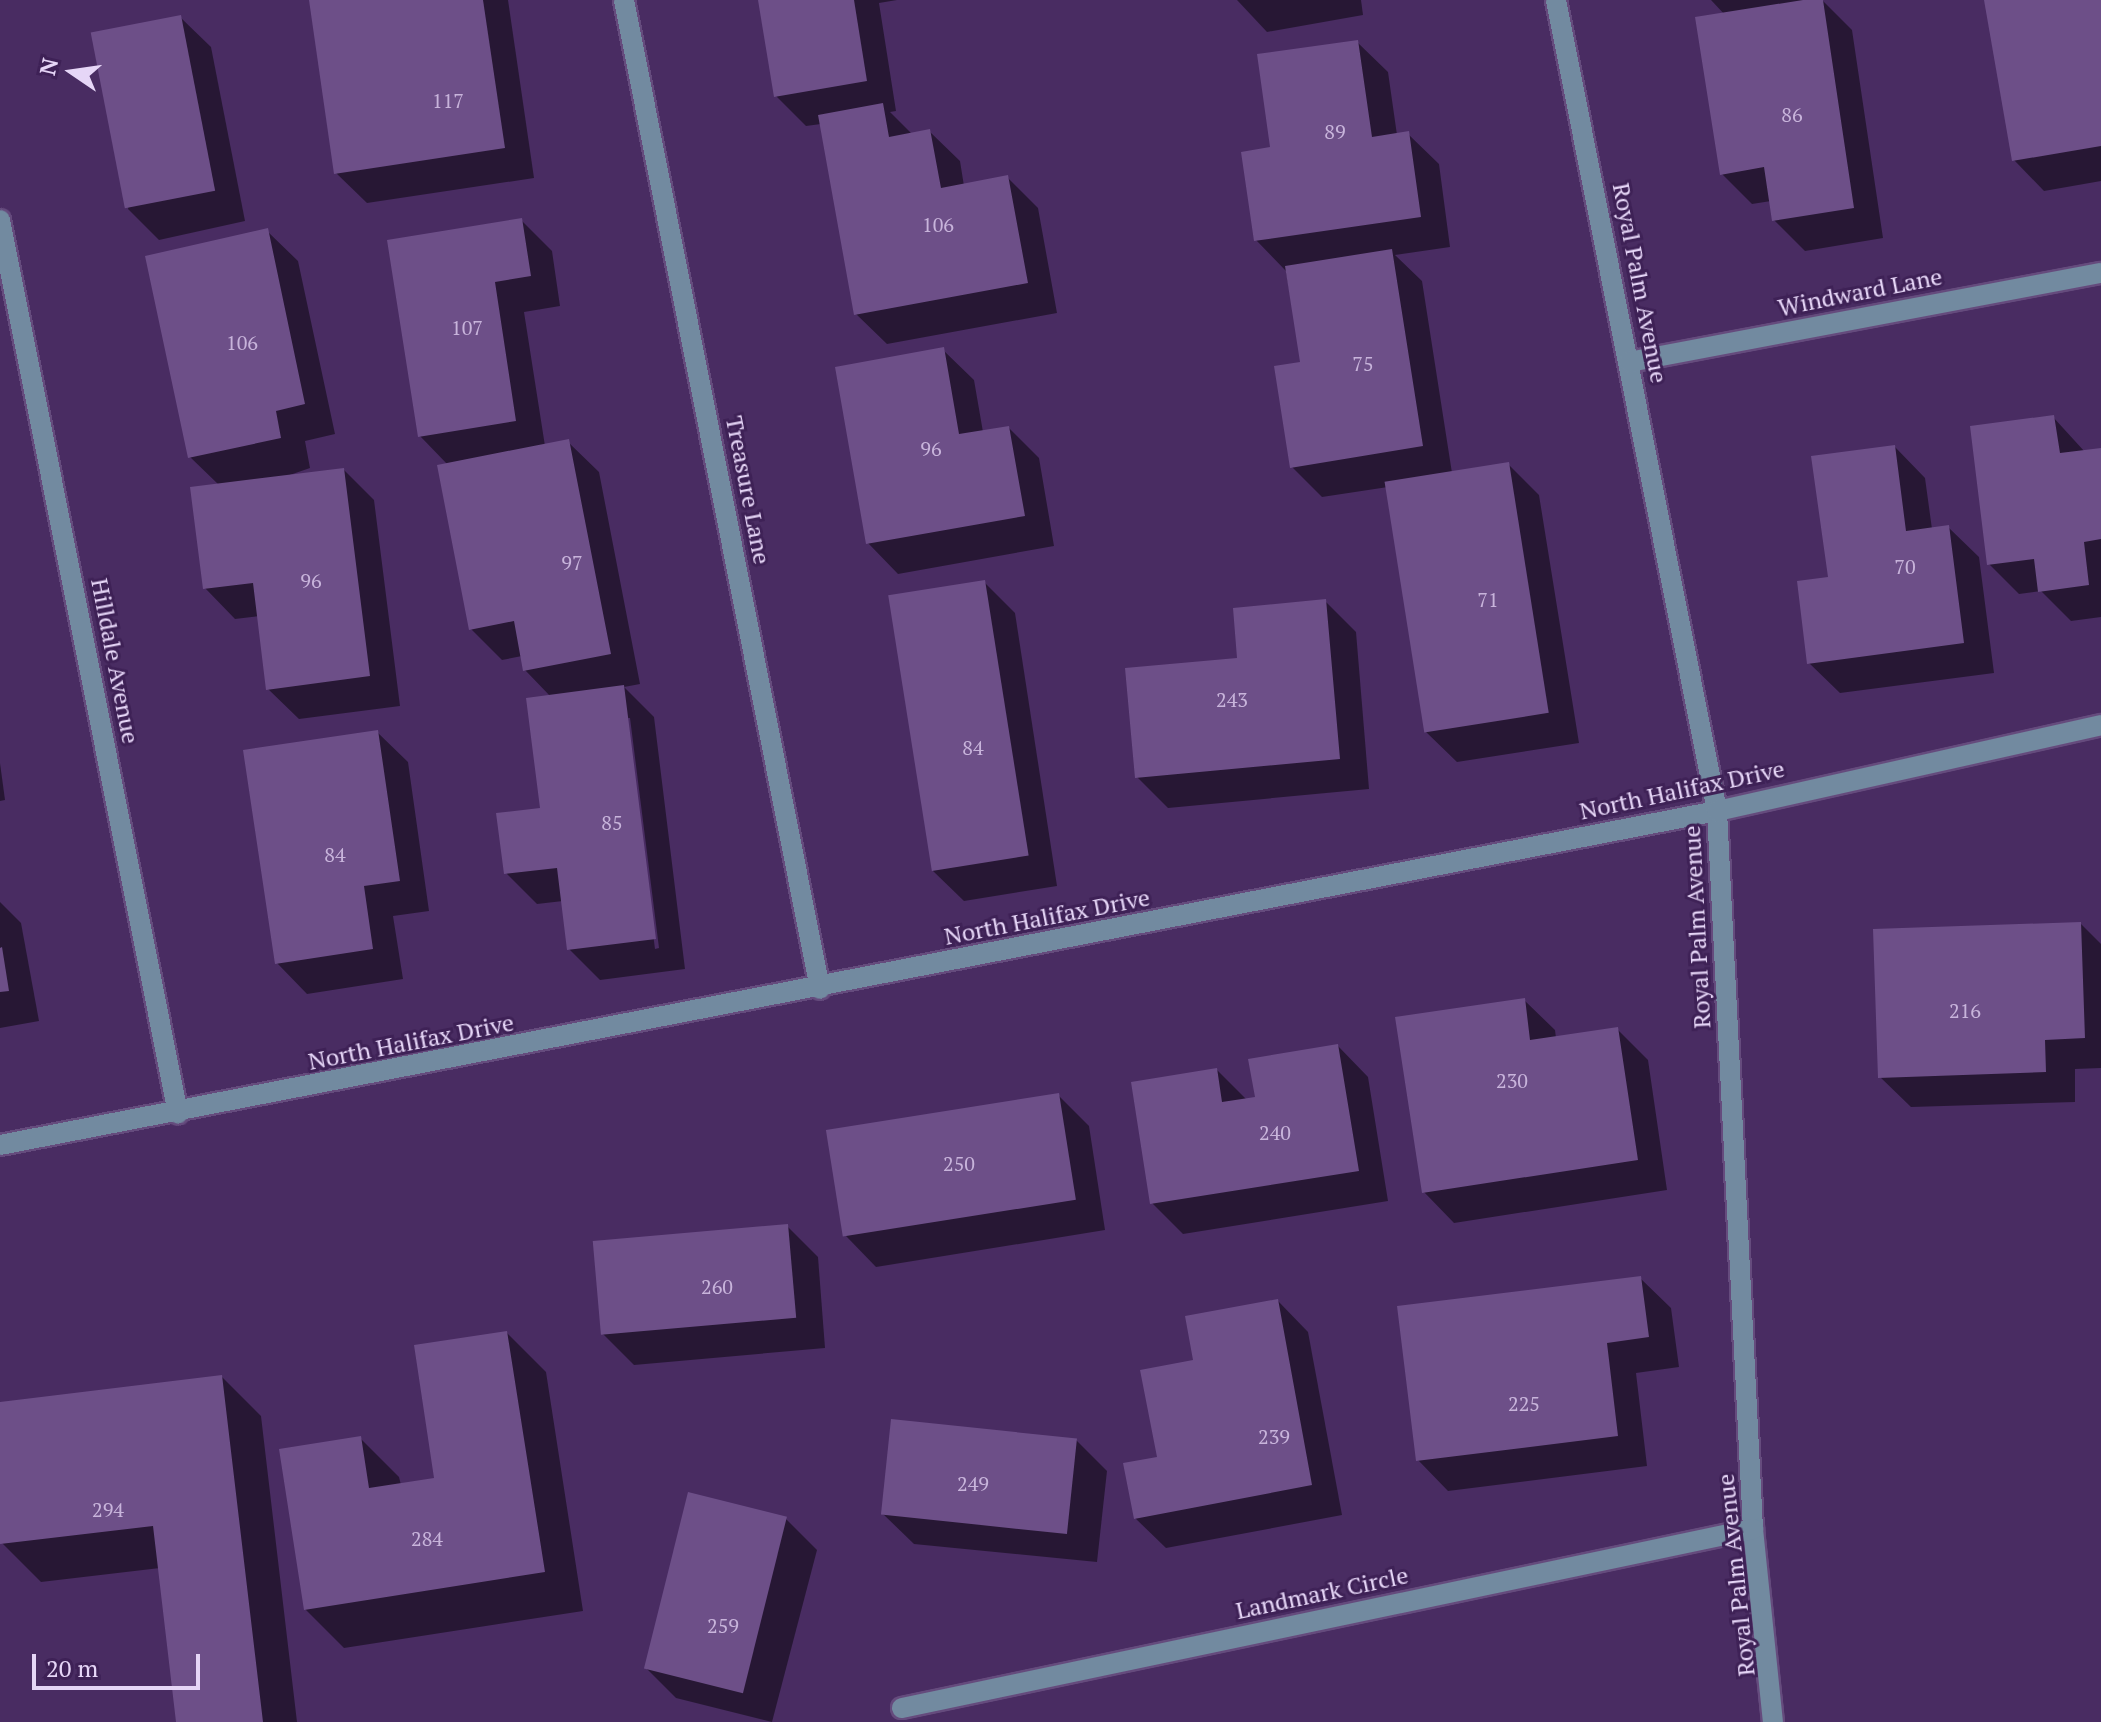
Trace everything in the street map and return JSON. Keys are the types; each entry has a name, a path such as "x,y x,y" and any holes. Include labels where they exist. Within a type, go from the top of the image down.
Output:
{"street":[{"name":"Treasure Lane","path":"624,0 820,989"},
{"name":"Royal Palm Avenue","path":"1556,0 1717,811 1753,1529 1773,1722"},
{"name":"Hilldale Avenue","path":"0,220 178,1113"},
{"name":"Windward Lane","path":"1629,362 2101,273"},
{"name":"North Halifax Drive","path":"0,1145 820,989 1717,811 2101,725"},
{"name":"Landmark Circle","path":"902,1708 1753,1529"}],"building":[{"path":"309,0 483,0 505,148 334,174"},
{"path":"758,0 854,0 867,81 774,97"},
{"path":"1803,0 1823,0 1854,208 1772,221 1764,167 1720,175 1695,17"},
{"path":"1984,0 2101,0 2101,146 2012,161"},
{"path":"181,15 215,191 125,208 91,33"},
{"path":"1358,40 1372,137 1409,131 1421,217 1254,241 1241,152 1270,147 1257,54"},
{"path":"883,103 889,137 930,129 941,188 1008,175 1028,283 854,315 818,115"},
{"path":"522,218 531,276 495,282 516,421 418,437 387,240"},
{"path":"268,228 305,404 276,411 281,438 188,458 145,256"},
{"path":"1392,249 1423,446 1290,468 1274,366 1300,362 1285,266"},
{"path":"944,347 959,434 1009,426 1025,516 866,544 835,367"},
{"path":"2054,415 2060,453 2101,448 2101,539 2084,542 2089,585 2038,592 2034,559 1987,565 1970,426"},
{"path":"569,439 611,654 523,671 514,621 469,630 437,465"},
{"path":"1895,445 1906,531 1949,525 1964,643 1807,664 1797,581 1828,577 1811,456"},
{"path":"1509,462 1549,713 1424,733 1385,482"},
{"path":"344,468 370,676 266,690 253,583 203,589 190,487"},
{"path":"985,580 1029,856 932,871 888,595"},
{"path":"1326,599 1340,759 1135,778 1125,668 1237,658 1233,608"},
{"path":"624,685 656,939 567,950 557,868 504,874 496,813 540,808 526,698"},
{"path":"378,730 400,881 364,886 373,949 275,964 243,750"},
{"path":"2081,922 2085,1038 2045,1040 2046,1072 1878,1078 1873,929"},
{"path":"0,948 9,991 0,992"},
{"path":"1525,998 1530,1040 1618,1027 1638,1160 1422,1193 1395,1017"},
{"path":"1338,1044 1359,1171 1150,1204 1131,1082 1217,1068 1222,1102 1255,1097 1248,1059"},
{"path":"1059,1093 1076,1200 843,1237 826,1130"},
{"path":"788,1224 796,1318 601,1335 593,1241"},
{"path":"1641,1276 1649,1337 1607,1343 1618,1436 1416,1461 1397,1306"},
{"path":"1278,1299 1312,1485 1134,1519 1123,1463 1157,1457 1140,1370 1193,1360 1185,1316"},
{"path":"507,1331 545,1572 304,1610 279,1449 361,1436 369,1488 434,1478 414,1345"},
{"path":"222,1375 263,1722 176,1722 153,1526 0,1544 0,1402"},
{"path":"891,1419 1077,1439 1067,1534 881,1514"},
{"path":"688,1492 787,1517 743,1693 644,1669"}]}
